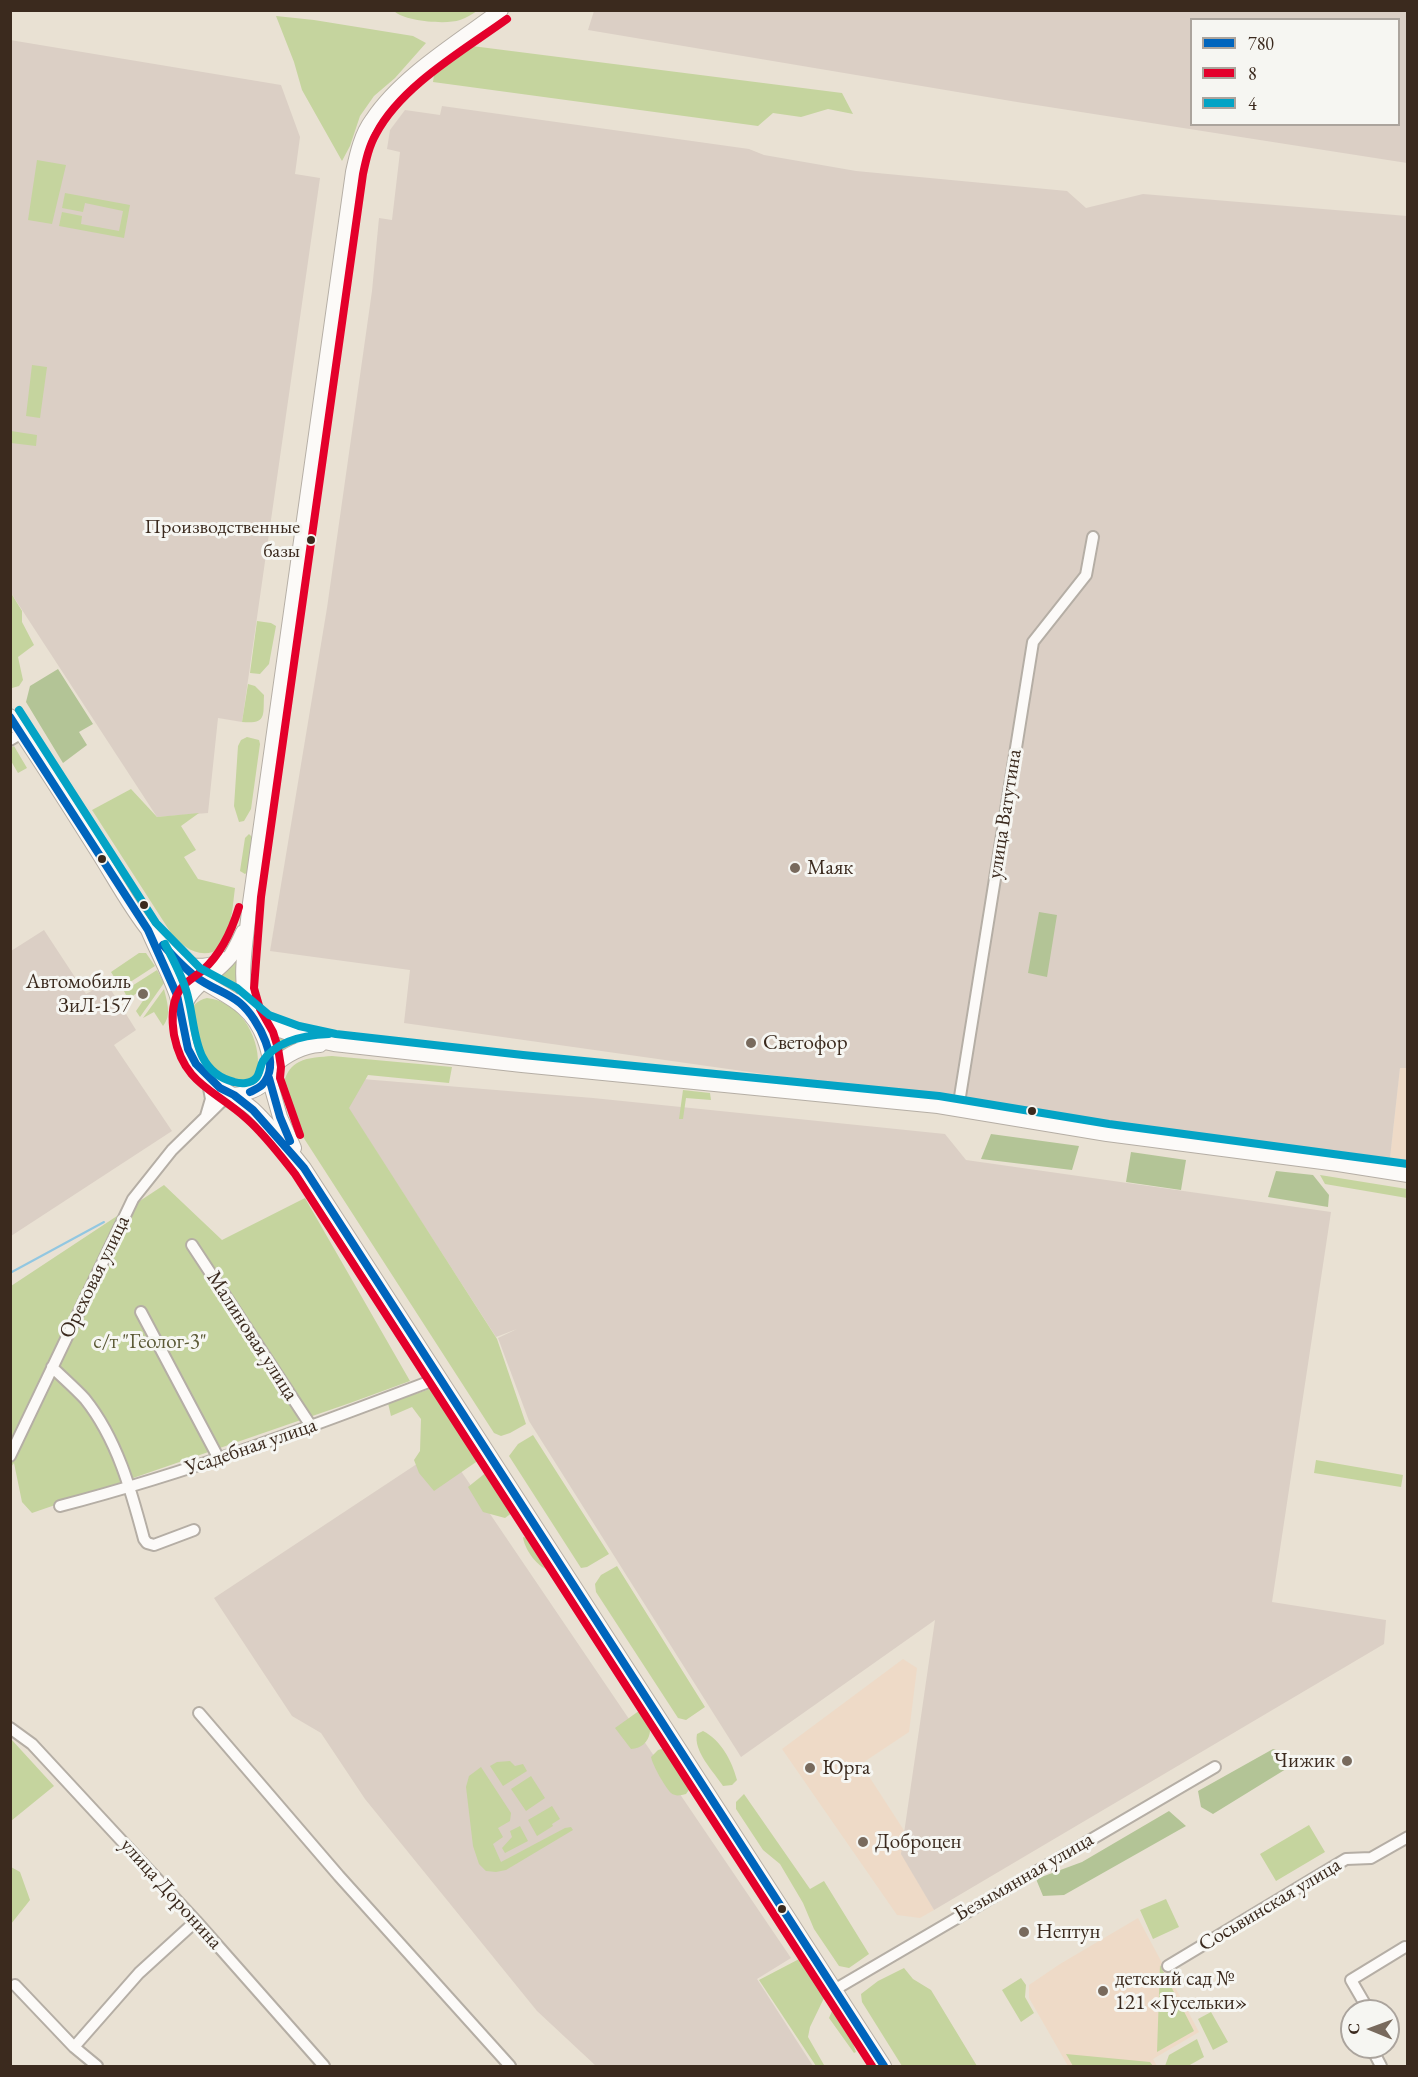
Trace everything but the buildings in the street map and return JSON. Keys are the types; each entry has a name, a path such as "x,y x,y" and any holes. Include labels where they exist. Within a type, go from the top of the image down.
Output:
{"main road":[{"path":"304,1168 280,1117 263,1036 251,1015 245,996 243,976 249,910 347,205 360,145 370,121 387,100 409,80 501,10"},
{"path":"10,716 16,736 148,930 178,961 204,983 231,997 251,1015 296,1036 334,1044 522,1065 878,1099 957,1109 1107,1134 1407,1175"},
{"path":"182,1018 188,997 230,956 243,931 249,910"},
{"path":"148,930 177,995 188,1049 196,1064 207,1077 220,1088 234,1095 268,1125 304,1168 884,2067"},
{"path":"178,961 190,966 203,967 230,956"},
{"path":"234,1095 253,1092 263,1086 270,1073 286,1056 297,1050 314,1045 334,1044"}],"street":[{"name":"улица Ватутина","path":"957,1109 1033,642 1086,575 1093,537"},
{"path":"206,1116 211,1099 207,1077"},
{"name":"Ореховая улица","path":"10,1456 133,1199 172,1150 221,1102 234,1095"},
{"name":"Малиновая улица","path":"192,1245 311,1426"},
{"path":"141,1312 219,1459"},
{"path":"52,1367 84,1399 105,1429 131,1488 147,1543 154,1545 194,1530"},
{"name":"Усадебная улица","path":"60,1506 131,1488 219,1459 440,1378"},
{"path":"199,1713 510,2067"},
{"name":"улица Доронина","path":"10,1728 32,1744 196,1921 324,2067"},
{"name":"Безымянная улица","path":"834,1990 1215,1767"},
{"name":"Сосьвинская улица","path":"1167,1966 1346,1859 1371,1858 1407,1837"},
{"path":"74,2047 139,1972 196,1921"},
{"path":"1362,1999 1351,1980 1405,1947"},
{"path":"15,1985 74,2047 97,2067"}],"shaded area":[{"path":"594,11 1407,11 1407,163 1017,102 588,30"},
{"path":"10,40 281,85 300,137 295,174 320,178 242,722 218,718 208,813 157,817 11,593"},
{"path":"442,106 749,149 764,155 856,171 1067,191 1086,208 1143,194 1407,216 1408,1068 1400,1068 1390,1158 954,1101 404,1023 410,970 270,951 327,608 372,291 379,218 392,220 400,152 387,149 390,130 405,110 440,115"},
{"path":"44,930 86,994 102,985 107,992 111,990 136,1030 114,1045 172,1131 11,1236 11,951"},
{"path":"1400,1067 1407,1068 1407,1160 1390,1158"},
{"path":"338,1077 593,1098 945,1134 966,1160 1331,1212 1272,1602 1386,1620 1384,1644 934,1910 901,1854 935,1620 741,1757 529,1421 498,1338 517,1329 496,1337 332,1083"},
{"path":"444,1446 791,1958 757,1979 813,2066 596,2066 537,2011 365,1799 321,1733 292,1716 214,1598"},
{"path":"903,1659 917,1668 909,1732 861,1764 905,1832 902,1854 934,1910 920,1918 897,1915 782,1749"},
{"name":"детский сад № 121 «Гусельки»","path":"1138,1918 1199,2032 1153,2059 1157,2066 1068,2066 1029,1998 1029,1985"}],"green space":[{"path":"394,11 477,11 460,20 445,22 416,20"},
{"path":"276,16 413,36 426,43 395,78 374,96 360,116 350,146 342,161 302,90"},
{"path":"472,46 842,93 853,114 828,109 801,117 773,113 758,126 433,82 434,75"},
{"path":"37,160 66,165 52,224 28,220"},
{"path":"65,193 130,205 124,238 59,226 62,212 82,216 81,224 119,231 123,211 85,203 83,212 62,208"},
{"path":"32,365 47,367 40,418 26,416"},
{"path":"11,431 37,435 36,446 11,443"},
{"path":"11,593 22,611 22,622 34,645 18,657 23,680 19,686 12,688 10,685"},
{"path":"257,621 276,626 269,664 260,674 250,673"},
{"path":"58,669 93,724 79,732 87,745 63,763 26,702 30,686"},
{"path":"248,684 255,686 264,695 262,717 256,722 242,722"},
{"path":"247,737 259,740 260,744 251,809 244,821 239,822 234,806 238,746 241,740"},
{"path":"14,746 27,768 18,773 11,761 11,748"},
{"path":"131,789 157,817 199,813 181,826 196,850 184,857 198,879 235,888 228,931 213,952 195,952 171,933 92,810"},
{"path":"249,834 253,838 248,872 245,874 240,871 245,838"},
{"path":"1039,912 1057,915 1047,977 1028,973"},
{"path":"139,953 146,953 155,966 121,988 111,972"},
{"path":"240,953 240,995 215,980"},
{"path":"157,970 164,983 140,1017 136,1011 149,992 146,987 128,999 124,991"},
{"path":"164,989 168,1013 163,1026 154,1012 143,1018"},
{"path":"207,998 229,1006 245,1021 251,1031 258,1064 258,1070 252,1082 235,1084 221,1078 208,1066 198,1050 191,1034 190,1018 194,1005"},
{"path":"267,1031 277,1037 301,1043 289,1046 273,1058"},
{"path":"332,1056 452,1067 449,1083 368,1075 349,1108 497,1339 526,1424 510,1433 501,1436 494,1433 289,1113 285,1104 283,1086 290,1070 303,1060"},
{"path":"683,1090 710,1093 711,1100 686,1098 683,1119 679,1119"},
{"path":"991,1134 1079,1146 1072,1170 981,1159"},
{"path":"1131,1152 1186,1160 1181,1190 1126,1182"},
{"path":"1276,1171 1313,1175 1329,1195 1328,1207 1268,1197"},
{"path":"1320,1175 1407,1189 1407,1198 1325,1184"},
{"name":"с/т \"Геолог-3\"","path":"164,1185 222,1240 305,1198 410,1381 32,1513 22,1502 14,1463 11,1467 11,1286"},
{"path":"433,1388 479,1460 434,1491 419,1473 414,1460 420,1451 421,1419 412,1407 391,1416 388,1403"},
{"path":"533,1435 609,1554 587,1567 581,1568 509,1456 518,1444"},
{"path":"1316,1460 1403,1475 1401,1487 1314,1473"},
{"path":"488,1471 513,1512 505,1518 483,1512 468,1487"},
{"path":"523,1537 531,1539 546,1560 546,1569 531,1556"},
{"path":"617,1566 705,1707 686,1720 678,1718 596,1592 595,1584 601,1575"},
{"path":"643,1708 649,1720 650,1733 644,1744 631,1749 615,1728"},
{"path":"703,1731 720,1745 729,1759 737,1780 732,1785 723,1786 701,1754 697,1734"},
{"path":"11,1739 54,1786 11,1821"},
{"path":"665,1748 672,1750 689,1778 691,1787 686,1794 671,1793 654,1766 651,1757 658,1750"},
{"path":"1273,1749 1288,1754 1286,1769 1213,1814 1201,1807 1198,1791"},
{"path":"510,1761 515,1766 523,1764 527,1771 503,1786 490,1766 497,1762"},
{"path":"481,1767 511,1813 510,1821 498,1828 503,1837 493,1844 501,1862 565,1828 571,1827 573,1830 506,1870 486,1871 479,1864 473,1846 466,1787 469,1776"},
{"path":"531,1776 545,1798 526,1811 511,1789"},
{"path":"744,1794 810,1889 824,1881 869,1954 849,1968 839,1966 814,1929 803,1903 780,1864 763,1850 736,1809 736,1802"},
{"path":"552,1806 560,1819 537,1836 528,1820"},
{"path":"1169,1811 1186,1826 1064,1895 1043,1896 1036,1879 1082,1862"},
{"path":"1309,1825 1325,1852 1276,1881 1260,1854"},
{"path":"520,1826 528,1841 505,1853 502,1848 512,1837 510,1831"},
{"path":"11,1867 20,1872 30,1900 11,1924"},
{"path":"1166,1899 1179,1927 1153,1939 1140,1910"},
{"path":"801,1958 822,1986 825,1996 810,2027 808,2037 824,2065 816,2066 759,1980"},
{"path":"1160,1965 1194,2031 1157,2052"},
{"path":"904,1968 913,1979 931,1990 977,2066 902,2066 862,2002 861,1994 878,1981"},
{"path":"1021,1978 1026,1985 1025,1997 1034,2013 1021,2022 1002,1990"},
{"path":"832,2011 838,2011 844,2019 856,2052 854,2053 829,2018"},
{"path":"1211,2012 1228,2042 1213,2050 1198,2019"},
{"path":"1197,2039 1204,2057 1188,2066 1165,2066 1169,2055"},
{"path":"1066,2054 1150,2062 1153,2066 1073,2066"}],"waterway":[{"path":"10,1273 104,1222"}],"transit line":[{"name":"8","path":"300,1135 280,1078 281,1067 273,1032 260,1009 254,988 261,897 363,174 374,139 387,117 401,100 453,56 507,19"},
{"name":"4","path":"19,710 156,923 200,968 237,988 269,1015 299,1026 336,1034 523,1055 939,1096 1109,1124 1408,1164"},
{"name":"780","path":"10,717 148,930 177,995 188,1049 196,1064 220,1088 234,1095 253,1110 304,1168 884,2066"},
{"name":"8","path":"239,907 230,933 221,949 203,970 182,987 175,1000 172,1015 174,1035 185,1065 202,1084 254,1125 295,1174 872,2066"},
{"name":"4","path":"165,944 186,990 202,1057 209,1068 220,1076 237,1083 254,1080 263,1061 284,1043 302,1037 329,1034"},
{"name":"780","path":"163,945 196,977 240,1003 254,1019 266,1042 270,1065 268,1076 262,1085 250,1092"},
{"name":"780","path":"269,1078 280,1117 290,1141"}],"place":[{"name":"Производственные базы","path":"311,540"},
{"name":"Маяк","path":"795,868"},
{"name":"Автомобиль ЗиЛ-157","path":"143,994"},
{"name":"Светофор","path":"751,1043"},
{"name":"Чижик","path":"1347,1761"},
{"name":"Юрга","path":"810,1768"},
{"name":"Доброцен","path":"863,1842"},
{"name":"Нептун","path":"1024,1932"},
{"name":"детский сад № 121 «Гусельки»","path":"1103,1991"}]}
